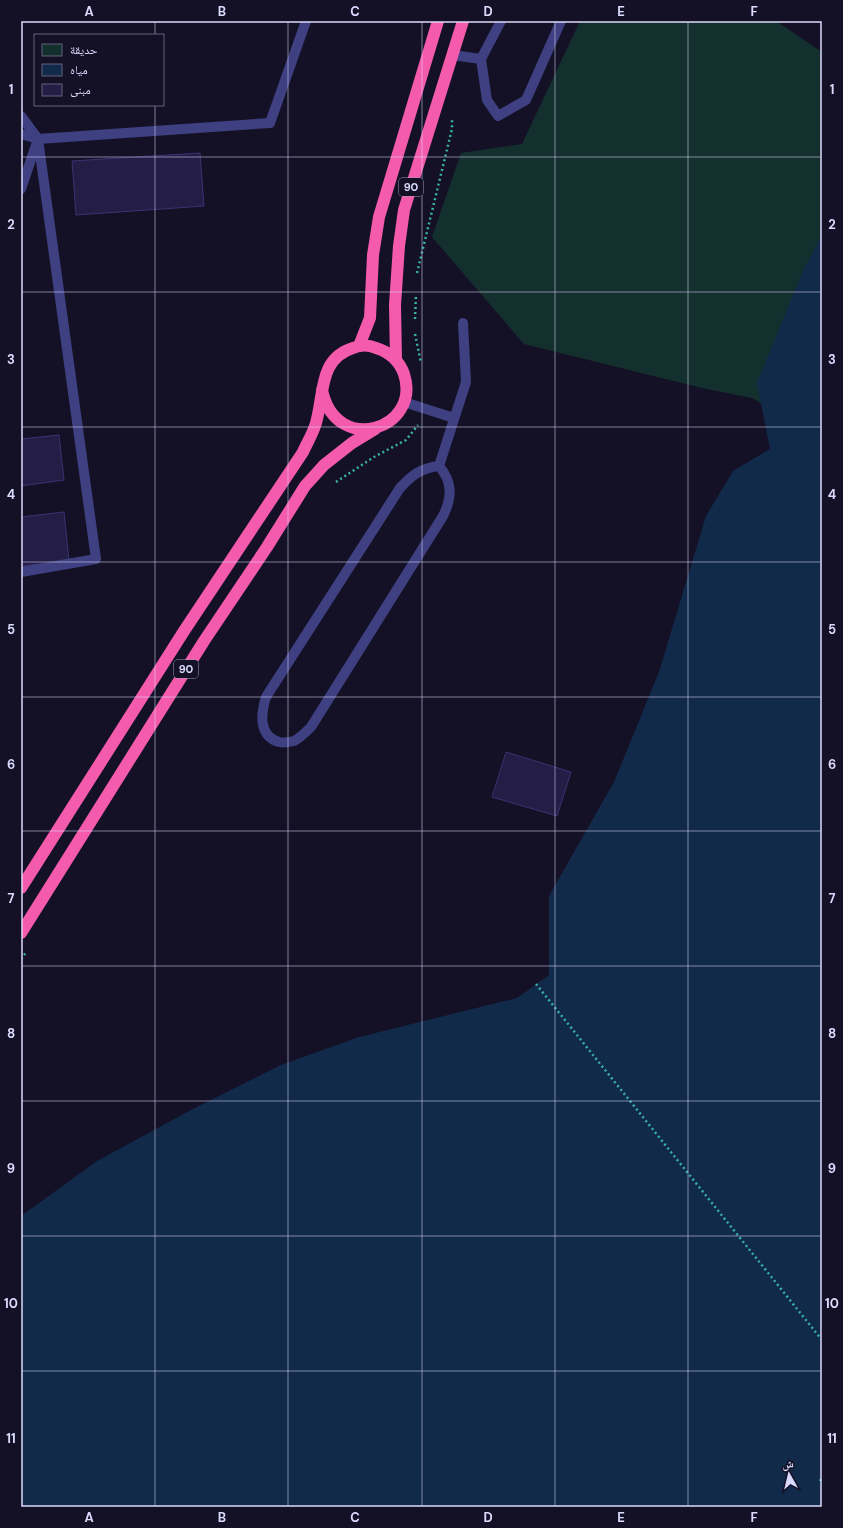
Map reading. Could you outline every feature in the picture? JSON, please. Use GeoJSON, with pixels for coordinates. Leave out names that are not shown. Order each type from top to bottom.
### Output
{"type":"FeatureCollection","features":[{"type":"Feature","properties":{"kind":"highway","name":"90"},"geometry":{"type":"LineString","coordinates":[[359,346],[370,318],[373,255],[380,217],[438,21]]}},
{"type":"Feature","properties":{"kind":"highway","name":"90"},"geometry":{"type":"LineString","coordinates":[[396,360],[395,305],[399,246],[404,210],[463,21]]}},
{"type":"Feature","properties":{"kind":"highway","name":"90"},"geometry":{"type":"LineString","coordinates":[[21,888],[184,630],[303,452],[317,420],[324,377],[328,366],[336,356],[347,349],[359,346],[373,346],[386,351],[396,360],[406,380],[404,402],[398,413],[388,422],[352,443],[324,465],[305,486],[268,547],[204,641],[21,933]]}},
{"type":"Feature","properties":{"kind":"highway"},"geometry":{"type":"LineString","coordinates":[[322,390],[325,402],[331,413],[340,422],[351,427],[364,430],[377,428]]}},
{"type":"Feature","properties":{"kind":"lane"},"geometry":{"type":"LineString","coordinates":[[21,134],[38,139],[270,123],[306,21]]}},
{"type":"Feature","properties":{"kind":"lane"},"geometry":{"type":"LineString","coordinates":[[501,21],[481,59],[487,100],[498,116],[526,100],[548,56],[561,21]]}},
{"type":"Feature","properties":{"kind":"lane"},"geometry":{"type":"LineString","coordinates":[[452,55],[481,59]]}},
{"type":"Feature","properties":{"kind":"lane"},"geometry":{"type":"LineString","coordinates":[[21,116],[38,139],[96,559],[21,572]]}},
{"type":"Feature","properties":{"kind":"lane"},"geometry":{"type":"LineString","coordinates":[[21,190],[38,139]]}},
{"type":"Feature","properties":{"kind":"lane"},"geometry":{"type":"LineString","coordinates":[[439,466],[466,382],[463,323]]}},
{"type":"Feature","properties":{"kind":"lane"},"geometry":{"type":"LineString","coordinates":[[404,402],[454,418]]}},
{"type":"Feature","properties":{"kind":"lane"},"geometry":{"type":"LineString","coordinates":[[439,466],[446,473],[450,495],[443,516],[311,727],[293,741],[282,742],[274,740],[267,735],[263,725],[262,712],[266,697],[400,488],[412,474],[427,467],[439,466]]}},
{"type":"Feature","properties":{"kind":"path"},"geometry":{"type":"LineString","coordinates":[[416,276],[452,129],[452,114]]}},
{"type":"Feature","properties":{"kind":"path"},"geometry":{"type":"LineString","coordinates":[[415,325],[416,290]]}},
{"type":"Feature","properties":{"kind":"path"},"geometry":{"type":"LineString","coordinates":[[415,332],[422,369]]}},
{"type":"Feature","properties":{"kind":"path"},"geometry":{"type":"LineString","coordinates":[[348,474],[406,440],[420,423],[426,409]]}},
{"type":"Feature","properties":{"kind":"path"},"geometry":{"type":"LineString","coordinates":[[536,984],[822,1340]]}},
{"type":"Feature","properties":{"kind":"path"},"geometry":{"type":"LineString","coordinates":[[820,1481],[822,1477]]}},
{"type":"Feature","properties":{"kind":"green space"},"geometry":{"type":"Polygon","coordinates":[[[580,21],[776,21],[822,52],[822,491],[787,419],[752,398],[702,388],[524,344],[432,237],[461,153],[522,144],[580,21]]]}},
{"type":"Feature","properties":{"kind":"water"},"geometry":{"type":"Polygon","coordinates":[[[822,235],[822,1507],[21,1507],[21,1216],[97,1161],[189,1111],[281,1065],[359,1037],[517,998],[549,975],[549,896],[614,782],[659,672],[706,516],[733,471],[770,449],[757,383],[803,271],[822,235]]]}},
{"type":"Feature","properties":{"kind":"building"},"geometry":{"type":"Polygon","coordinates":[[[200,153],[204,206],[76,215],[72,161],[200,153]]]}},
{"type":"Feature","properties":{"kind":"building"},"geometry":{"type":"Polygon","coordinates":[[[59,435],[64,480],[21,486],[21,439],[59,435]]]}},
{"type":"Feature","properties":{"kind":"building"},"geometry":{"type":"Polygon","coordinates":[[[64,512],[69,561],[21,566],[21,517],[64,512]]]}},
{"type":"Feature","properties":{"kind":"building"},"geometry":{"type":"Polygon","coordinates":[[[506,752],[571,772],[557,816],[492,797],[506,752]]]}}]}
